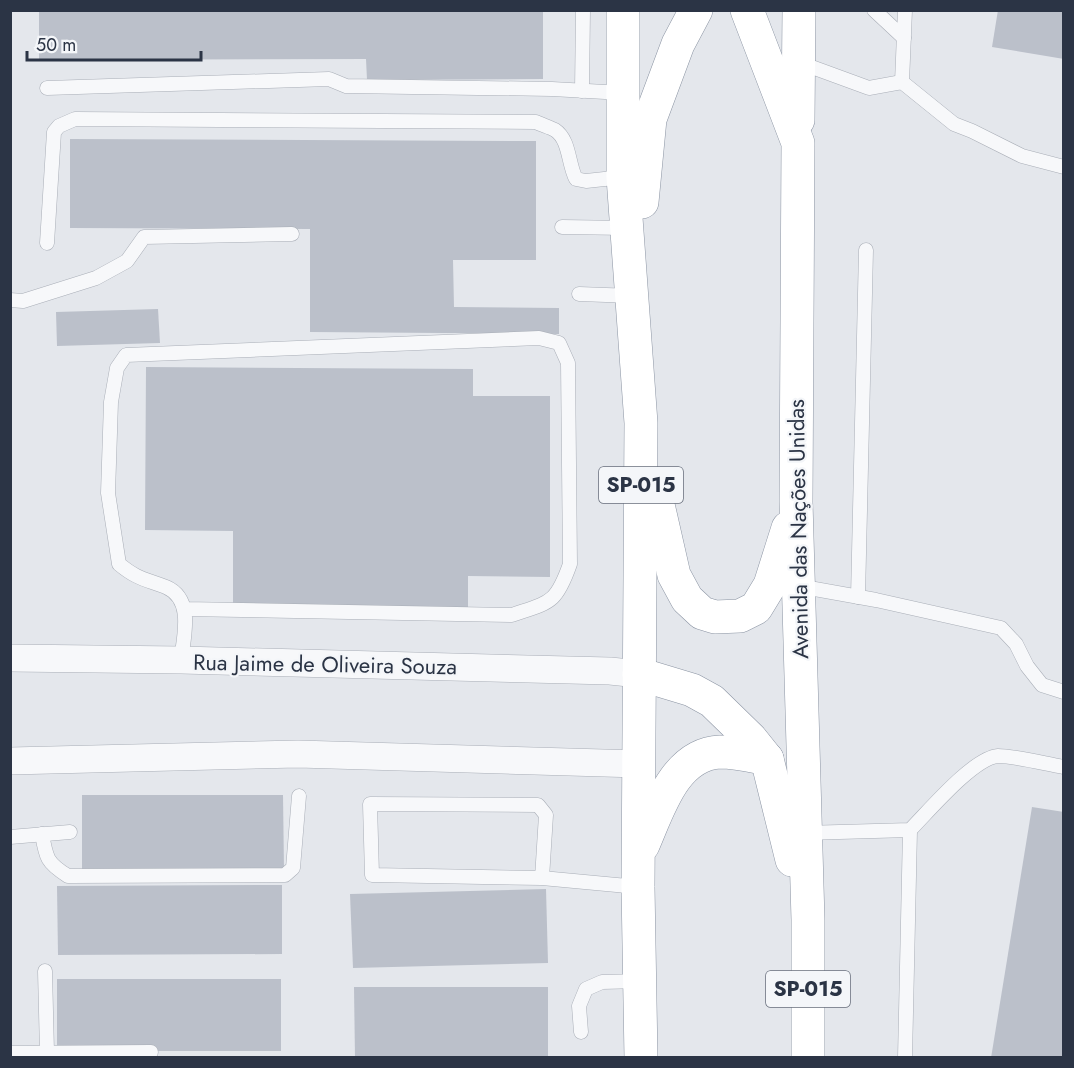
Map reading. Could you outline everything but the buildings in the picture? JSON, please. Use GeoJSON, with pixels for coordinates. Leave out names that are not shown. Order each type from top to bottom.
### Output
{"type":"FeatureCollection","features":[{"type":"Feature","properties":{"kind":"highway","name":"SP-015"},"geometry":{"type":"LineString","coordinates":[[623,10],[623,177],[641,423],[638,872],[641,1058]]}},
{"type":"Feature","properties":{"kind":"highway"},"geometry":{"type":"LineString","coordinates":[[633,296],[650,119],[678,44],[696,10]]}},
{"type":"Feature","properties":{"kind":"highway","name":"Avenida das Nações Unidas"},"geometry":{"type":"LineString","coordinates":[[747,10],[798,143],[796,502],[808,920],[808,1058]]}},
{"type":"Feature","properties":{"kind":"highway"},"geometry":{"type":"LineString","coordinates":[[798,143],[799,10]]}},
{"type":"Feature","properties":{"kind":"highway"},"geometry":{"type":"LineString","coordinates":[[641,423],[674,575],[687,599],[702,613],[715,617],[740,616],[756,608],[770,585],[796,502]]}},
{"type":"Feature","properties":{"kind":"highway"},"geometry":{"type":"LineString","coordinates":[[639,674],[692,690],[712,701],[751,739],[767,759],[808,920]]}},
{"type":"Feature","properties":{"kind":"highway"},"geometry":{"type":"LineString","coordinates":[[638,872],[668,789],[687,766],[705,755],[720,752],[767,759]]}},
{"type":"Feature","properties":{"kind":"street","name":"Rua Jaime de Oliveira Souza"},"geometry":{"type":"LineString","coordinates":[[10,658],[182,660],[610,671],[639,674]]}},
{"type":"Feature","properties":{"kind":"street"},"geometry":{"type":"LineString","coordinates":[[10,760],[298,754],[639,764]]}},
{"type":"Feature","properties":{"kind":"lane"},"geometry":{"type":"LineString","coordinates":[[582,91],[583,10]]}},
{"type":"Feature","properties":{"kind":"lane"},"geometry":{"type":"LineString","coordinates":[[874,10],[904,38]]}},
{"type":"Feature","properties":{"kind":"lane"},"geometry":{"type":"LineString","coordinates":[[902,82],[906,10]]}},
{"type":"Feature","properties":{"kind":"lane"},"geometry":{"type":"LineString","coordinates":[[798,62],[869,88],[902,82],[954,124],[1022,156],[1064,167]]}},
{"type":"Feature","properties":{"kind":"lane"},"geometry":{"type":"LineString","coordinates":[[47,88],[329,78],[346,86],[552,89],[624,93]]}},
{"type":"Feature","properties":{"kind":"lane"},"geometry":{"type":"LineString","coordinates":[[47,243],[54,132],[59,126],[75,119],[536,123],[556,131],[566,145],[576,178],[586,181],[623,177]]}},
{"type":"Feature","properties":{"kind":"lane"},"geometry":{"type":"LineString","coordinates":[[561,227],[627,228]]}},
{"type":"Feature","properties":{"kind":"lane"},"geometry":{"type":"LineString","coordinates":[[10,300],[23,301],[96,278],[127,261],[144,237],[292,234]]}},
{"type":"Feature","properties":{"kind":"lane"},"geometry":{"type":"LineString","coordinates":[[858,597],[866,250]]}},
{"type":"Feature","properties":{"kind":"lane"},"geometry":{"type":"LineString","coordinates":[[579,294],[633,296]]}},
{"type":"Feature","properties":{"kind":"lane"},"geometry":{"type":"LineString","coordinates":[[182,660],[184,609],[180,596],[135,577],[119,564],[108,493],[111,402],[117,368],[126,355],[539,338],[559,344],[568,363],[570,564],[561,590],[546,604],[512,615],[184,609]]}},
{"type":"Feature","properties":{"kind":"lane"},"geometry":{"type":"LineString","coordinates":[[798,586],[1001,628],[1016,644],[1027,666],[1041,685],[1064,692]]}},
{"type":"Feature","properties":{"kind":"lane"},"geometry":{"type":"LineString","coordinates":[[905,1058],[909,831],[966,773],[982,762],[997,756],[1064,766]]}},
{"type":"Feature","properties":{"kind":"lane"},"geometry":{"type":"LineString","coordinates":[[42,834],[45,856],[54,867],[68,876],[285,875],[293,868],[298,796]]}},
{"type":"Feature","properties":{"kind":"lane"},"geometry":{"type":"LineString","coordinates":[[542,878],[546,815],[538,805],[370,804],[372,875],[542,878],[638,872]]}},
{"type":"Feature","properties":{"kind":"lane"},"geometry":{"type":"LineString","coordinates":[[804,833],[909,831]]}},
{"type":"Feature","properties":{"kind":"lane"},"geometry":{"type":"LineString","coordinates":[[10,837],[70,832]]}},
{"type":"Feature","properties":{"kind":"lane"},"geometry":{"type":"LineString","coordinates":[[45,971],[47,1052]]}},
{"type":"Feature","properties":{"kind":"lane"},"geometry":{"type":"LineString","coordinates":[[581,1032],[579,1006],[586,989],[602,982],[640,981]]}},
{"type":"Feature","properties":{"kind":"lane"},"geometry":{"type":"LineString","coordinates":[[10,1053],[151,1052]]}}]}
